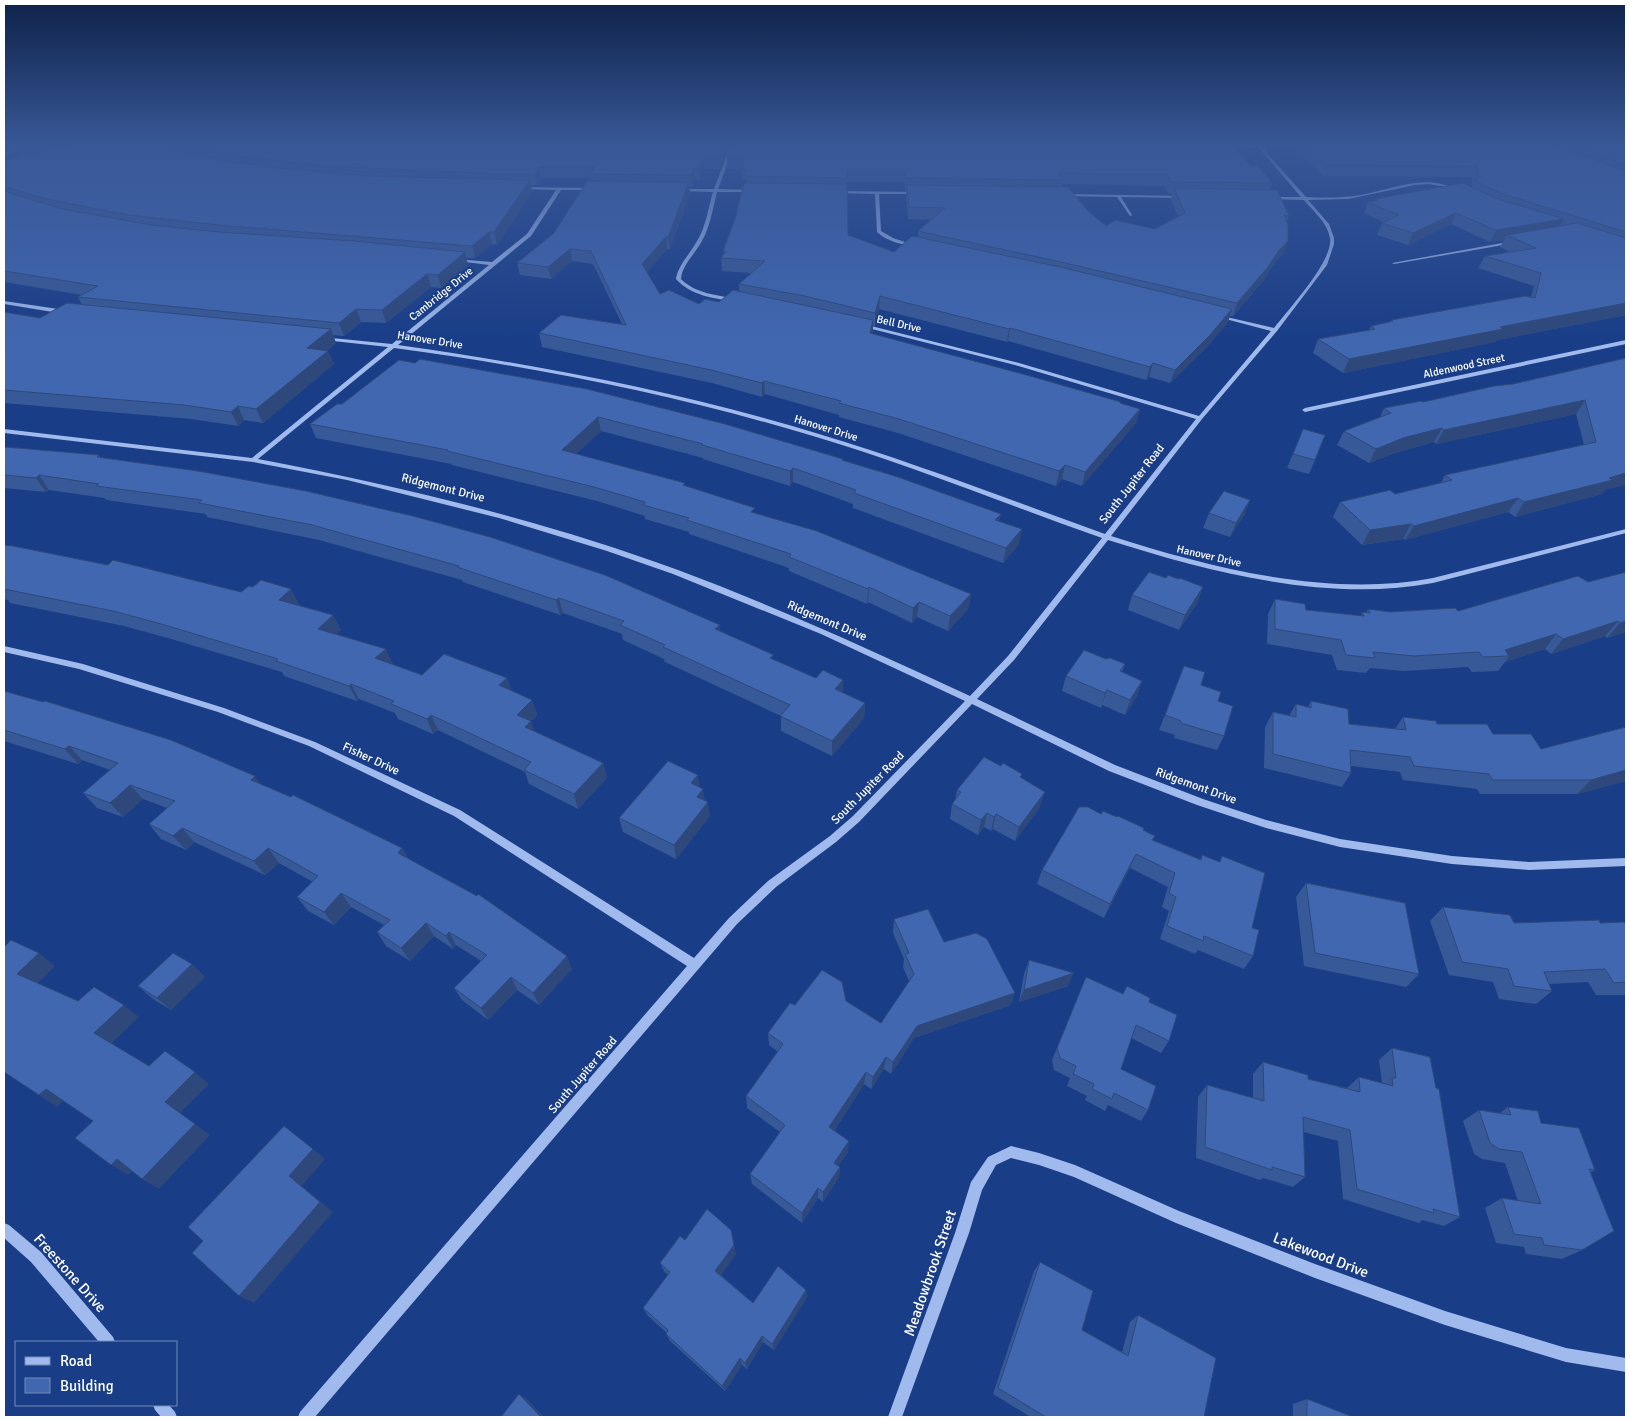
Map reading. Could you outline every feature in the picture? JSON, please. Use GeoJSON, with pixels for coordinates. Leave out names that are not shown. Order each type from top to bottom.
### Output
{"type":"FeatureCollection","features":[{"type":"Feature","properties":{"kind":"street","name":"Cambridge Drive"},"geometry":{"type":"LineString","coordinates":[[253,460],[396,345],[528,235],[545,210]]}},
{"type":"Feature","properties":{"kind":"street"},"geometry":{"type":"LineString","coordinates":[[710,210],[700,241],[679,272],[678,279],[683,285],[693,291],[743,301]]}},
{"type":"Feature","properties":{"kind":"street"},"geometry":{"type":"LineString","coordinates":[[878,210],[879,231],[882,234],[897,242],[925,248]]}},
{"type":"Feature","properties":{"kind":"street"},"geometry":{"type":"LineString","coordinates":[[1127,210],[1130,216]]}},
{"type":"Feature","properties":{"kind":"street","name":"South Jupiter Road"},"geometry":{"type":"LineString","coordinates":[[305,1417],[752,900],[833,839],[856,819],[1011,658],[1200,418],[1275,330],[1325,266],[1330,255],[1332,238],[1316,210]]}},
{"type":"Feature","properties":{"kind":"street"},"geometry":{"type":"LineString","coordinates":[[1394,263],[1521,241]]}},
{"type":"Feature","properties":{"kind":"street"},"geometry":{"type":"LineString","coordinates":[[450,259],[494,264]]}},
{"type":"Feature","properties":{"kind":"street"},"geometry":{"type":"LineString","coordinates":[[4,302],[70,313]]}},
{"type":"Feature","properties":{"kind":"street"},"geometry":{"type":"LineString","coordinates":[[1216,315],[1275,330]]}},
{"type":"Feature","properties":{"kind":"street","name":"Bell Drive"},"geometry":{"type":"LineString","coordinates":[[860,326],[1017,364],[1200,418]]}},
{"type":"Feature","properties":{"kind":"street","name":"Hanover Drive"},"geometry":{"type":"LineString","coordinates":[[320,337],[396,345],[542,369],[614,383],[782,425],[934,473],[1106,536],[1173,558],[1245,574],[1326,585],[1378,586],[1416,583],[1570,547],[1626,531]]}},
{"type":"Feature","properties":{"kind":"street","name":"Aldenwood Street"},"geometry":{"type":"LineString","coordinates":[[1305,410],[1626,342]]}},
{"type":"Feature","properties":{"kind":"street","name":"Ridgemont Drive"},"geometry":{"type":"LineString","coordinates":[[4,431],[253,460],[347,478],[434,498],[610,549],[676,572],[824,632],[1112,768],[1200,802],[1266,824],[1340,842],[1452,860],[1529,866],[1626,862]]}},
{"type":"Feature","properties":{"kind":"street","name":"Fisher Drive"},"geometry":{"type":"LineString","coordinates":[[4,649],[80,666],[221,710],[312,744],[456,813],[695,965]]}},
{"type":"Feature","properties":{"kind":"street","name":"Lakewood Drive"},"geometry":{"type":"LineString","coordinates":[[1012,1152],[1075,1171],[1176,1216],[1315,1271],[1444,1318],[1566,1355],[1626,1365]]}},
{"type":"Feature","properties":{"kind":"street","name":"Meadowbrook Street"},"geometry":{"type":"LineString","coordinates":[[896,1417],[962,1233],[976,1187],[992,1161],[1012,1152]]}},
{"type":"Feature","properties":{"kind":"street","name":"Freestone Drive"},"geometry":{"type":"LineString","coordinates":[[4,1230],[36,1257],[107,1341]]}},
{"type":"Feature","properties":{"kind":"street"},"geometry":{"type":"LineString","coordinates":[[161,1406],[170,1417]]}},
{"type":"Feature","properties":{"kind":"building"},"geometry":{"type":"Polygon","coordinates":[[[4,210],[69,210],[151,225],[465,252],[438,275],[427,274],[382,310],[356,309],[339,323],[78,297],[98,286],[4,271],[4,210]]]}},
{"type":"Feature","properties":{"kind":"building"},"geometry":{"type":"Polygon","coordinates":[[[104,210],[509,210],[494,232],[489,232],[472,246],[219,225],[128,215],[104,210]]]}},
{"type":"Feature","properties":{"kind":"building"},"geometry":{"type":"Polygon","coordinates":[[[568,210],[678,210],[668,237],[642,264],[660,294],[669,290],[699,304],[705,299],[719,302],[733,290],[873,320],[870,333],[1023,374],[1140,409],[1085,472],[1065,465],[1059,471],[899,419],[839,403],[841,401],[764,381],[762,383],[711,370],[539,333],[561,315],[626,325],[591,251],[570,249],[548,267],[517,263],[554,233],[568,210]]]}},
{"type":"Feature","properties":{"kind":"building"},"geometry":{"type":"Polygon","coordinates":[[[737,210],[848,210],[848,235],[894,252],[912,236],[1060,267],[1232,309],[1210,335],[1175,370],[1153,363],[1150,367],[1010,328],[880,296],[875,313],[805,296],[739,284],[765,261],[721,258],[726,251],[723,251],[737,210]]]}},
{"type":"Feature","properties":{"kind":"building"},"geometry":{"type":"Polygon","coordinates":[[[942,210],[1087,210],[1106,226],[1115,220],[1155,229],[1185,213],[1184,210],[1286,210],[1289,216],[1284,215],[1288,224],[1288,241],[1237,303],[918,231],[942,210]]]}},
{"type":"Feature","properties":{"kind":"building"},"geometry":{"type":"Polygon","coordinates":[[[1388,210],[1535,210],[1564,219],[1496,230],[1456,213],[1413,233],[1382,223],[1399,215],[1388,210]]]}},
{"type":"Feature","properties":{"kind":"building"},"geometry":{"type":"Polygon","coordinates":[[[1556,210],[1626,210],[1626,232],[1556,210]]]}},
{"type":"Feature","properties":{"kind":"building"},"geometry":{"type":"Polygon","coordinates":[[[1577,223],[1626,238],[1626,303],[1349,359],[1318,339],[1375,329],[1371,326],[1393,321],[1391,320],[1525,296],[1535,298],[1541,273],[1485,256],[1536,248],[1507,235],[1577,223]]]}},
{"type":"Feature","properties":{"kind":"building"},"geometry":{"type":"Polygon","coordinates":[[[67,303],[331,329],[307,348],[328,351],[256,409],[238,406],[231,412],[184,405],[4,390],[4,312],[40,318],[67,303]]]}},
{"type":"Feature","properties":{"kind":"building"},"geometry":{"type":"Polygon","coordinates":[[[1626,358],[1626,473],[1609,478],[1613,480],[1524,502],[1518,498],[1414,526],[1411,524],[1370,530],[1340,502],[1390,490],[1395,494],[1452,480],[1445,475],[1596,442],[1585,400],[1444,430],[1442,428],[1403,438],[1376,449],[1344,431],[1391,413],[1384,408],[1423,402],[1494,386],[1513,384],[1626,358]]]}},
{"type":"Feature","properties":{"kind":"building"},"geometry":{"type":"Polygon","coordinates":[[[420,359],[587,389],[725,424],[898,477],[1001,514],[995,520],[1022,529],[1006,548],[854,493],[856,490],[793,468],[790,471],[703,444],[598,417],[562,450],[685,483],[683,485],[755,508],[751,512],[817,531],[971,594],[950,616],[919,602],[913,608],[869,587],[868,589],[789,557],[791,554],[687,520],[689,518],[643,505],[645,502],[448,450],[310,424],[337,404],[342,404],[399,360],[415,363],[420,359]]]}},
{"type":"Feature","properties":{"kind":"building"},"geometry":{"type":"Polygon","coordinates":[[[1303,429],[1325,435],[1315,460],[1293,454],[1303,429]]]}},
{"type":"Feature","properties":{"kind":"building"},"geometry":{"type":"Polygon","coordinates":[[[4,448],[99,455],[97,457],[198,471],[306,491],[413,516],[490,537],[605,575],[720,625],[715,629],[774,655],[770,658],[816,678],[823,670],[843,680],[835,689],[865,703],[832,741],[780,716],[790,705],[663,647],[665,645],[620,625],[624,621],[559,598],[556,600],[457,567],[459,566],[312,525],[199,503],[202,500],[96,486],[99,484],[39,475],[36,478],[4,475],[4,448]]]}},
{"type":"Feature","properties":{"kind":"building"},"geometry":{"type":"Polygon","coordinates":[[[1224,491],[1250,500],[1236,523],[1209,513],[1224,491]]]}},
{"type":"Feature","properties":{"kind":"building"},"geometry":{"type":"Polygon","coordinates":[[[4,545],[108,565],[113,560],[241,592],[249,586],[253,587],[261,580],[291,589],[279,600],[333,615],[318,629],[386,649],[375,658],[422,675],[444,654],[507,678],[499,685],[532,700],[517,715],[531,721],[525,727],[603,763],[574,794],[524,770],[531,762],[431,715],[427,719],[391,704],[394,701],[351,684],[349,686],[276,661],[278,659],[158,623],[113,611],[4,589],[4,545]]]}},
{"type":"Feature","properties":{"kind":"building"},"geometry":{"type":"Polygon","coordinates":[[[1149,572],[1166,578],[1168,575],[1180,578],[1203,587],[1185,615],[1132,595],[1149,572]]]}},
{"type":"Feature","properties":{"kind":"building"},"geometry":{"type":"Polygon","coordinates":[[[1626,572],[1626,621],[1620,623],[1618,621],[1563,639],[1556,634],[1505,650],[1509,656],[1483,657],[1479,652],[1414,656],[1373,652],[1375,658],[1346,655],[1341,640],[1275,629],[1275,599],[1305,604],[1306,610],[1364,616],[1362,612],[1370,613],[1368,609],[1390,612],[1455,608],[1458,611],[1578,576],[1588,582],[1626,572]]]}},
{"type":"Feature","properties":{"kind":"building"},"geometry":{"type":"Polygon","coordinates":[[[1084,650],[1125,664],[1120,671],[1142,681],[1130,700],[1107,690],[1105,693],[1066,676],[1084,650]]]}},
{"type":"Feature","properties":{"kind":"building"},"geometry":{"type":"Polygon","coordinates":[[[1184,666],[1205,672],[1201,685],[1221,692],[1218,701],[1233,706],[1224,736],[1181,723],[1181,721],[1165,715],[1184,666]]]}},
{"type":"Feature","properties":{"kind":"building"},"geometry":{"type":"Polygon","coordinates":[[[4,691],[45,701],[171,740],[255,776],[251,780],[291,797],[293,795],[402,848],[398,853],[477,896],[478,894],[567,956],[533,993],[511,977],[481,1008],[454,988],[487,955],[449,932],[446,936],[426,923],[401,948],[377,932],[390,920],[341,893],[324,912],[297,897],[318,876],[268,848],[254,861],[182,828],[173,836],[149,824],[175,801],[130,785],[110,803],[83,793],[118,763],[69,746],[65,749],[4,730],[4,691]]]}},
{"type":"Feature","properties":{"kind":"building"},"geometry":{"type":"Polygon","coordinates":[[[1311,701],[1348,709],[1349,724],[1406,730],[1403,717],[1436,721],[1437,724],[1487,724],[1493,734],[1531,734],[1541,749],[1626,727],[1626,770],[1591,780],[1493,780],[1489,774],[1414,766],[1410,757],[1350,750],[1351,773],[1273,754],[1273,712],[1296,717],[1296,704],[1311,708],[1311,701]]]}},
{"type":"Feature","properties":{"kind":"building"},"geometry":{"type":"Polygon","coordinates":[[[984,757],[1001,766],[1003,763],[1022,774],[1020,777],[1045,792],[1019,827],[996,814],[994,817],[987,813],[981,820],[952,804],[961,792],[957,790],[984,757]]]}},
{"type":"Feature","properties":{"kind":"building"},"geometry":{"type":"Polygon","coordinates":[[[668,761],[698,775],[691,783],[703,789],[697,797],[708,802],[674,845],[619,818],[668,761]]]}},
{"type":"Feature","properties":{"kind":"building"},"geometry":{"type":"Polygon","coordinates":[[[1079,807],[1088,807],[1101,814],[1103,811],[1118,816],[1144,828],[1143,830],[1155,836],[1152,840],[1201,860],[1202,855],[1220,862],[1222,856],[1265,873],[1252,928],[1259,930],[1253,956],[1204,936],[1203,941],[1167,926],[1176,897],[1169,893],[1175,873],[1136,854],[1110,904],[1042,870],[1079,807]]]}},
{"type":"Feature","properties":{"kind":"building"},"geometry":{"type":"Polygon","coordinates":[[[1306,883],[1405,903],[1419,974],[1315,953],[1306,883]]]}},
{"type":"Feature","properties":{"kind":"building"},"geometry":{"type":"Polygon","coordinates":[[[1443,907],[1510,915],[1514,923],[1599,920],[1600,923],[1626,923],[1626,982],[1614,983],[1605,969],[1544,972],[1552,991],[1514,986],[1508,969],[1462,962],[1443,907]]]}},
{"type":"Feature","properties":{"kind":"building"},"geometry":{"type":"Polygon","coordinates":[[[928,909],[944,942],[976,933],[987,939],[1015,993],[917,1026],[893,1062],[886,1057],[873,1077],[866,1072],[829,1127],[849,1141],[834,1163],[840,1167],[823,1192],[818,1188],[802,1213],[750,1174],[785,1125],[746,1096],[783,1044],[768,1033],[790,1003],[795,1005],[822,970],[842,982],[846,1001],[881,1023],[914,974],[905,954],[909,953],[894,919],[928,909]]]}},
{"type":"Feature","properties":{"kind":"building"},"geometry":{"type":"Polygon","coordinates":[[[11,940],[39,953],[17,974],[78,1001],[94,987],[124,1005],[94,1033],[149,1066],[165,1051],[195,1072],[165,1102],[195,1124],[142,1179],[117,1159],[111,1165],[75,1138],[93,1121],[46,1089],[39,1095],[4,1072],[4,947],[11,940]]]}},
{"type":"Feature","properties":{"kind":"building"},"geometry":{"type":"Polygon","coordinates":[[[173,953],[192,964],[157,998],[138,986],[173,953]]]}},
{"type":"Feature","properties":{"kind":"building"},"geometry":{"type":"Polygon","coordinates":[[[1029,960],[1074,973],[1024,990],[1029,960]]]}},
{"type":"Feature","properties":{"kind":"building"},"geometry":{"type":"Polygon","coordinates":[[[1086,977],[1123,994],[1127,986],[1150,998],[1149,1002],[1177,1015],[1169,1041],[1136,1025],[1121,1069],[1156,1086],[1148,1110],[1114,1093],[1112,1099],[1092,1089],[1094,1084],[1073,1074],[1076,1066],[1060,1058],[1057,1048],[1086,977]]]}},
{"type":"Feature","properties":{"kind":"building"},"geometry":{"type":"Polygon","coordinates":[[[1392,1048],[1430,1057],[1436,1088],[1439,1089],[1460,1217],[1433,1209],[1434,1213],[1357,1189],[1350,1130],[1303,1117],[1305,1177],[1272,1167],[1272,1170],[1205,1147],[1207,1085],[1264,1101],[1263,1062],[1308,1075],[1308,1079],[1360,1092],[1359,1077],[1393,1086],[1392,1078],[1396,1078],[1392,1048]]]}},
{"type":"Feature","properties":{"kind":"building"},"geometry":{"type":"Polygon","coordinates":[[[1508,1107],[1538,1111],[1541,1123],[1579,1128],[1595,1170],[1589,1169],[1614,1231],[1582,1250],[1544,1245],[1542,1238],[1514,1234],[1502,1198],[1541,1204],[1522,1152],[1499,1149],[1490,1143],[1479,1110],[1511,1115],[1508,1107]]]}},
{"type":"Feature","properties":{"kind":"building"},"geometry":{"type":"Polygon","coordinates":[[[284,1126],[313,1149],[289,1176],[320,1202],[239,1296],[192,1253],[203,1241],[188,1227],[284,1126]]]}},
{"type":"Feature","properties":{"kind":"building"},"geometry":{"type":"Polygon","coordinates":[[[707,1209],[731,1230],[734,1245],[715,1271],[753,1303],[778,1266],[806,1290],[772,1344],[762,1336],[745,1363],[740,1358],[722,1386],[666,1334],[668,1330],[643,1308],[670,1272],[660,1263],[680,1236],[685,1240],[707,1209]]]}},
{"type":"Feature","properties":{"kind":"building"},"geometry":{"type":"Polygon","coordinates":[[[1040,1262],[1093,1291],[1082,1330],[1128,1356],[1138,1315],[1216,1358],[1204,1417],[1046,1417],[998,1388],[1040,1262]]]}},
{"type":"Feature","properties":{"kind":"building"},"geometry":{"type":"Polygon","coordinates":[[[519,1394],[541,1417],[501,1417],[519,1394]]]}},
{"type":"Feature","properties":{"kind":"building"},"geometry":{"type":"Polygon","coordinates":[[[1307,1399],[1353,1417],[1307,1417],[1307,1399]]]}}]}
